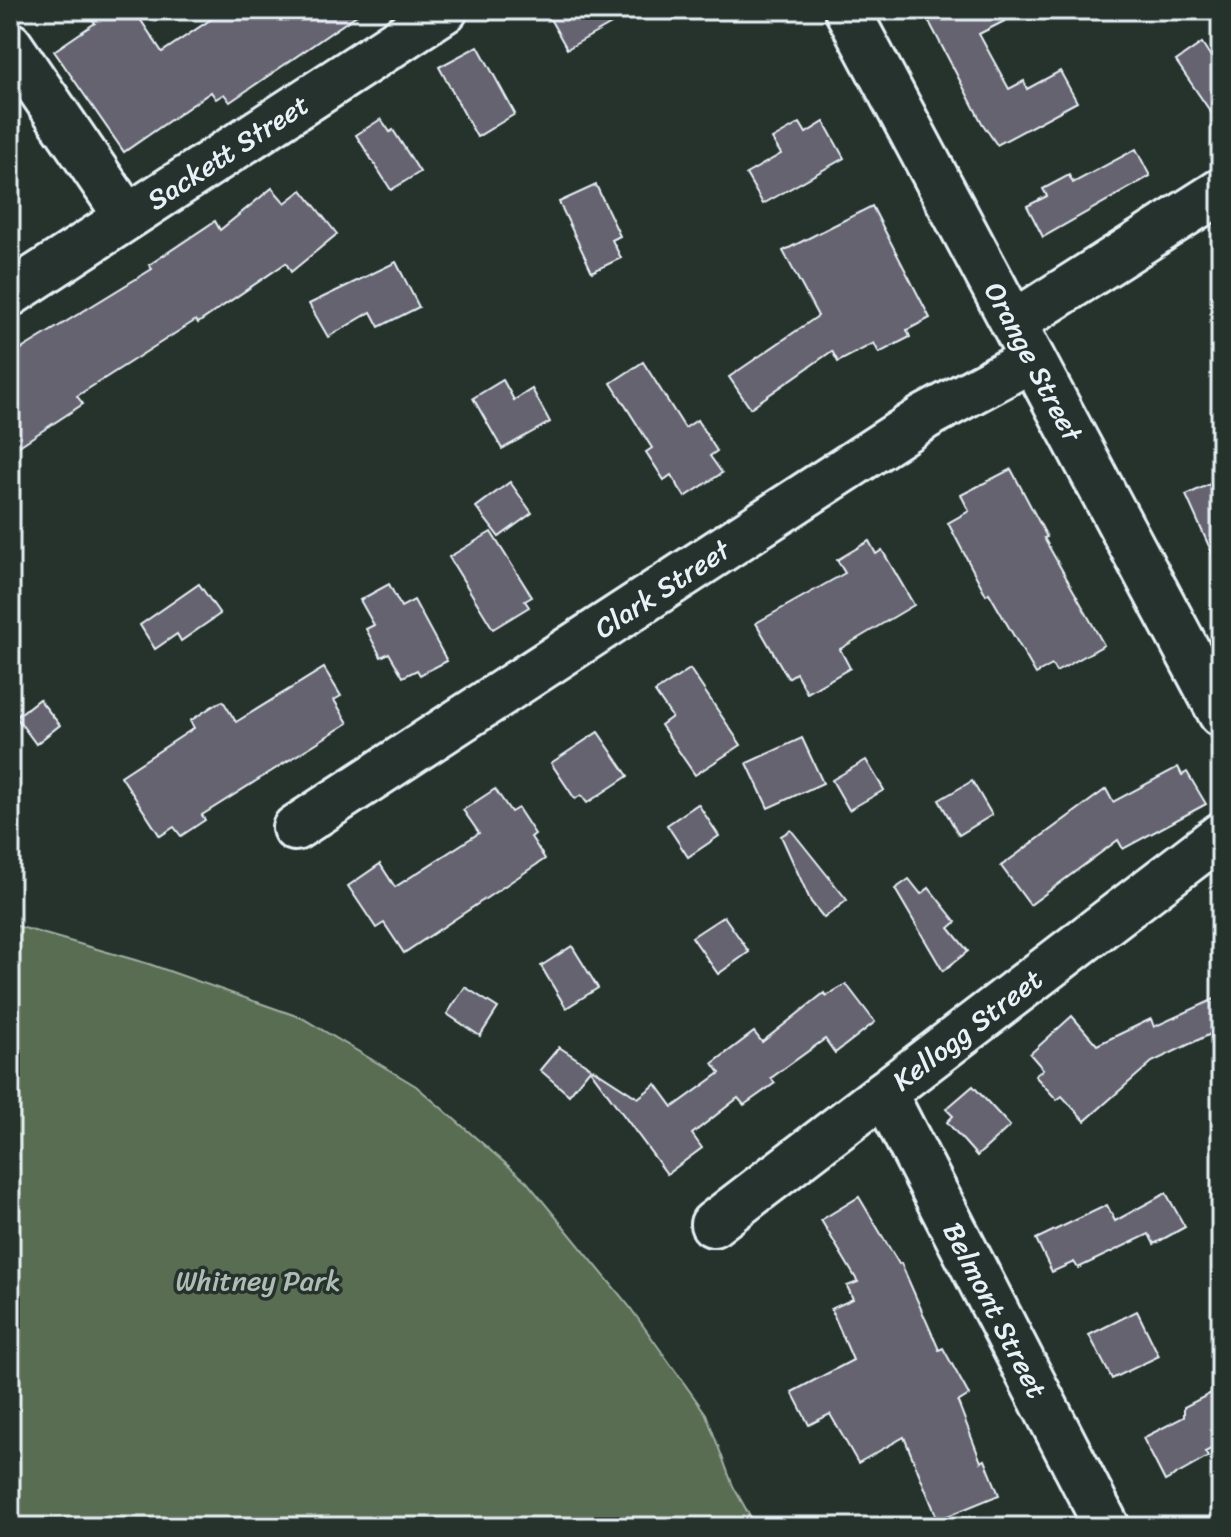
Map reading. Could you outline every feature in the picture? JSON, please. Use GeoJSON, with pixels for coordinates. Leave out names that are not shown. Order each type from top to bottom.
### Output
{"type":"FeatureCollection","features":[{"type":"Feature","properties":{"kind":"street","name":"Sackett Street"},"geometry":{"type":"LineString","coordinates":[[10,294],[445,10]]}},
{"type":"Feature","properties":{"kind":"street","name":"Orange Street"},"geometry":{"type":"LineString","coordinates":[[847,10],[1221,714]]}},
{"type":"Feature","properties":{"kind":"street"},"geometry":{"type":"LineString","coordinates":[[10,45],[127,217]]}},
{"type":"Feature","properties":{"kind":"street","name":"Clark Street"},"geometry":{"type":"LineString","coordinates":[[295,828],[925,417],[1221,191]]}},
{"type":"Feature","properties":{"kind":"street","name":"Kellogg Street"},"geometry":{"type":"LineString","coordinates":[[713,1224],[1221,835]]}},
{"type":"Feature","properties":{"kind":"street","name":"Belmont Street"},"geometry":{"type":"LineString","coordinates":[[884,1093],[1107,1527]]}},
{"type":"Feature","properties":{"kind":"green space","name":"Whitney Park"},"geometry":{"type":"Polygon","coordinates":[[[10,924],[149,964],[302,1018],[416,1086],[527,1182],[629,1306],[706,1414],[733,1486],[756,1527],[10,1527],[10,924]]]}},
{"type":"Feature","properties":{"kind":"building"},"geometry":{"type":"Polygon","coordinates":[[[86,10],[134,10],[162,52],[225,10],[364,10],[230,102],[224,94],[216,99],[211,92],[124,152],[54,51],[95,23],[86,10]]]}},
{"type":"Feature","properties":{"kind":"building"},"geometry":{"type":"Polygon","coordinates":[[[545,10],[636,10],[567,49],[545,10]]]}},
{"type":"Feature","properties":{"kind":"building"},"geometry":{"type":"Polygon","coordinates":[[[923,10],[1026,10],[979,34],[1009,89],[1024,81],[1027,89],[1060,71],[1077,102],[997,145],[982,123],[923,10]]]}},
{"type":"Feature","properties":{"kind":"building"},"geometry":{"type":"Polygon","coordinates":[[[1202,43],[1221,72],[1221,127],[1176,61],[1202,43]]]}},
{"type":"Feature","properties":{"kind":"building"},"geometry":{"type":"Polygon","coordinates":[[[478,46],[515,114],[477,137],[439,67],[478,46]]]}},
{"type":"Feature","properties":{"kind":"building"},"geometry":{"type":"Polygon","coordinates":[[[381,119],[390,132],[393,130],[420,172],[391,190],[356,135],[381,119]]]}},
{"type":"Feature","properties":{"kind":"building"},"geometry":{"type":"Polygon","coordinates":[[[824,122],[844,158],[763,204],[746,174],[781,154],[772,139],[800,123],[806,133],[824,122]]]}},
{"type":"Feature","properties":{"kind":"building"},"geometry":{"type":"Polygon","coordinates":[[[1136,149],[1150,176],[1043,237],[1027,206],[1047,196],[1043,189],[1069,175],[1073,183],[1136,149]]]}},
{"type":"Feature","properties":{"kind":"building"},"geometry":{"type":"Polygon","coordinates":[[[596,185],[620,236],[612,240],[621,258],[592,272],[559,202],[596,185]]]}},
{"type":"Feature","properties":{"kind":"building"},"geometry":{"type":"Polygon","coordinates":[[[272,188],[285,203],[302,190],[337,234],[291,272],[286,263],[198,323],[196,320],[77,396],[83,404],[10,452],[10,356],[152,269],[149,265],[215,221],[220,230],[272,188]]]}},
{"type":"Feature","properties":{"kind":"building"},"geometry":{"type":"Polygon","coordinates":[[[872,206],[930,318],[907,330],[910,337],[879,353],[874,343],[838,362],[832,351],[750,408],[729,377],[818,316],[783,251],[872,206]]]}},
{"type":"Feature","properties":{"kind":"building"},"geometry":{"type":"Polygon","coordinates":[[[396,262],[419,307],[379,327],[371,312],[328,337],[309,304],[396,262]]]}},
{"type":"Feature","properties":{"kind":"building"},"geometry":{"type":"Polygon","coordinates":[[[643,362],[685,428],[697,420],[717,451],[710,456],[722,473],[685,497],[671,475],[664,480],[646,452],[652,448],[611,383],[643,362]]]}},
{"type":"Feature","properties":{"kind":"building"},"geometry":{"type":"Polygon","coordinates":[[[503,380],[514,400],[532,389],[550,422],[502,449],[473,398],[503,380]]]}},
{"type":"Feature","properties":{"kind":"building"},"geometry":{"type":"Polygon","coordinates":[[[1011,469],[1047,537],[1044,538],[1104,645],[1056,672],[1052,665],[1036,674],[989,593],[986,595],[948,523],[969,511],[961,495],[1011,469]]]}},
{"type":"Feature","properties":{"kind":"building"},"geometry":{"type":"Polygon","coordinates":[[[1221,479],[1221,573],[1186,495],[1221,479]]]}},
{"type":"Feature","properties":{"kind":"building"},"geometry":{"type":"Polygon","coordinates":[[[510,482],[532,513],[499,537],[476,507],[510,482]]]}},
{"type":"Feature","properties":{"kind":"building"},"geometry":{"type":"Polygon","coordinates":[[[491,532],[532,597],[525,601],[529,607],[493,629],[449,557],[491,532]]]}},
{"type":"Feature","properties":{"kind":"building"},"geometry":{"type":"Polygon","coordinates":[[[869,541],[876,554],[882,550],[914,605],[840,649],[850,668],[807,693],[796,673],[788,678],[756,623],[845,573],[837,560],[869,541]]]}},
{"type":"Feature","properties":{"kind":"building"},"geometry":{"type":"Polygon","coordinates":[[[199,584],[220,614],[181,641],[177,634],[155,649],[140,625],[199,584]]]}},
{"type":"Feature","properties":{"kind":"building"},"geometry":{"type":"Polygon","coordinates":[[[389,584],[401,607],[414,600],[447,661],[420,675],[417,670],[403,677],[389,653],[381,657],[366,629],[374,625],[360,600],[389,584]]]}},
{"type":"Feature","properties":{"kind":"building"},"geometry":{"type":"Polygon","coordinates":[[[324,668],[341,696],[334,700],[348,723],[202,815],[205,820],[181,836],[174,827],[160,836],[121,776],[194,728],[190,721],[216,704],[223,701],[236,722],[324,668]]]}},
{"type":"Feature","properties":{"kind":"building"},"geometry":{"type":"Polygon","coordinates":[[[690,669],[741,745],[695,775],[661,725],[672,717],[655,692],[690,669]]]}},
{"type":"Feature","properties":{"kind":"building"},"geometry":{"type":"Polygon","coordinates":[[[39,699],[60,725],[36,744],[16,717],[39,699]]]}},
{"type":"Feature","properties":{"kind":"building"},"geometry":{"type":"Polygon","coordinates":[[[598,732],[628,776],[587,803],[581,795],[575,799],[551,763],[598,732]]]}},
{"type":"Feature","properties":{"kind":"building"},"geometry":{"type":"Polygon","coordinates":[[[802,738],[823,783],[768,808],[747,763],[802,738]]]}},
{"type":"Feature","properties":{"kind":"building"},"geometry":{"type":"Polygon","coordinates":[[[866,760],[884,790],[849,810],[832,780],[866,760]]]}},
{"type":"Feature","properties":{"kind":"building"},"geometry":{"type":"Polygon","coordinates":[[[1178,767],[1182,775],[1187,772],[1206,804],[1123,849],[1118,840],[1030,905],[1001,866],[1106,789],[1113,802],[1178,767]]]}},
{"type":"Feature","properties":{"kind":"building"},"geometry":{"type":"Polygon","coordinates":[[[972,781],[992,815],[959,835],[939,800],[972,781]]]}},
{"type":"Feature","properties":{"kind":"building"},"geometry":{"type":"Polygon","coordinates":[[[495,789],[511,812],[518,808],[535,834],[531,837],[545,859],[404,953],[384,923],[376,928],[348,886],[380,864],[395,887],[479,833],[463,810],[495,789]]]}},
{"type":"Feature","properties":{"kind":"building"},"geometry":{"type":"Polygon","coordinates":[[[698,804],[719,836],[688,857],[667,825],[698,804]]]}},
{"type":"Feature","properties":{"kind":"building"},"geometry":{"type":"Polygon","coordinates":[[[791,830],[847,900],[824,918],[811,902],[781,836],[791,830]]]}},
{"type":"Feature","properties":{"kind":"building"},"geometry":{"type":"Polygon","coordinates":[[[909,879],[921,894],[929,888],[956,922],[949,928],[968,951],[943,971],[895,889],[909,879]]]}},
{"type":"Feature","properties":{"kind":"building"},"geometry":{"type":"Polygon","coordinates":[[[724,916],[749,952],[718,974],[692,937],[724,916]]]}},
{"type":"Feature","properties":{"kind":"building"},"geometry":{"type":"Polygon","coordinates":[[[572,946],[598,988],[566,1008],[541,966],[572,946]]]}},
{"type":"Feature","properties":{"kind":"building"},"geometry":{"type":"Polygon","coordinates":[[[846,984],[875,1022],[835,1053],[825,1039],[771,1078],[775,1083],[744,1105],[738,1098],[692,1134],[702,1148],[667,1174],[591,1071],[593,1069],[638,1098],[656,1084],[673,1107],[720,1073],[713,1063],[754,1032],[762,1042],[824,993],[826,996],[846,984]]]}},
{"type":"Feature","properties":{"kind":"building"},"geometry":{"type":"Polygon","coordinates":[[[465,987],[498,1008],[480,1036],[447,1014],[465,987]]]}},
{"type":"Feature","properties":{"kind":"building"},"geometry":{"type":"Polygon","coordinates":[[[1221,996],[1221,1029],[1152,1062],[1085,1121],[1062,1096],[1057,1100],[1035,1076],[1043,1069],[1030,1054],[1072,1016],[1097,1045],[1151,1019],[1154,1027],[1221,996]]]}},
{"type":"Feature","properties":{"kind":"building"},"geometry":{"type":"Polygon","coordinates":[[[559,1047],[591,1068],[569,1095],[540,1070],[559,1047]]]}},
{"type":"Feature","properties":{"kind":"building"},"geometry":{"type":"Polygon","coordinates":[[[973,1086],[1010,1126],[977,1156],[947,1122],[953,1116],[946,1109],[973,1086]]]}},
{"type":"Feature","properties":{"kind":"building"},"geometry":{"type":"Polygon","coordinates":[[[1166,1193],[1185,1227],[1154,1244],[1149,1234],[1078,1268],[1074,1262],[1052,1272],[1036,1239],[1107,1205],[1115,1221],[1166,1193]]]}},
{"type":"Feature","properties":{"kind":"building"},"geometry":{"type":"Polygon","coordinates":[[[859,1197],[901,1263],[939,1350],[943,1348],[969,1395],[958,1402],[981,1462],[985,1460],[999,1495],[938,1520],[904,1437],[858,1463],[830,1414],[809,1425],[792,1392],[853,1360],[831,1309],[853,1299],[847,1286],[858,1282],[821,1220],[859,1197]]]}},
{"type":"Feature","properties":{"kind":"building"},"geometry":{"type":"Polygon","coordinates":[[[1137,1311],[1159,1356],[1112,1379],[1089,1335],[1137,1311]]]}},
{"type":"Feature","properties":{"kind":"building"},"geometry":{"type":"Polygon","coordinates":[[[1221,1388],[1221,1444],[1205,1452],[1208,1457],[1165,1481],[1143,1438],[1184,1417],[1184,1407],[1221,1388]]]}}]}
